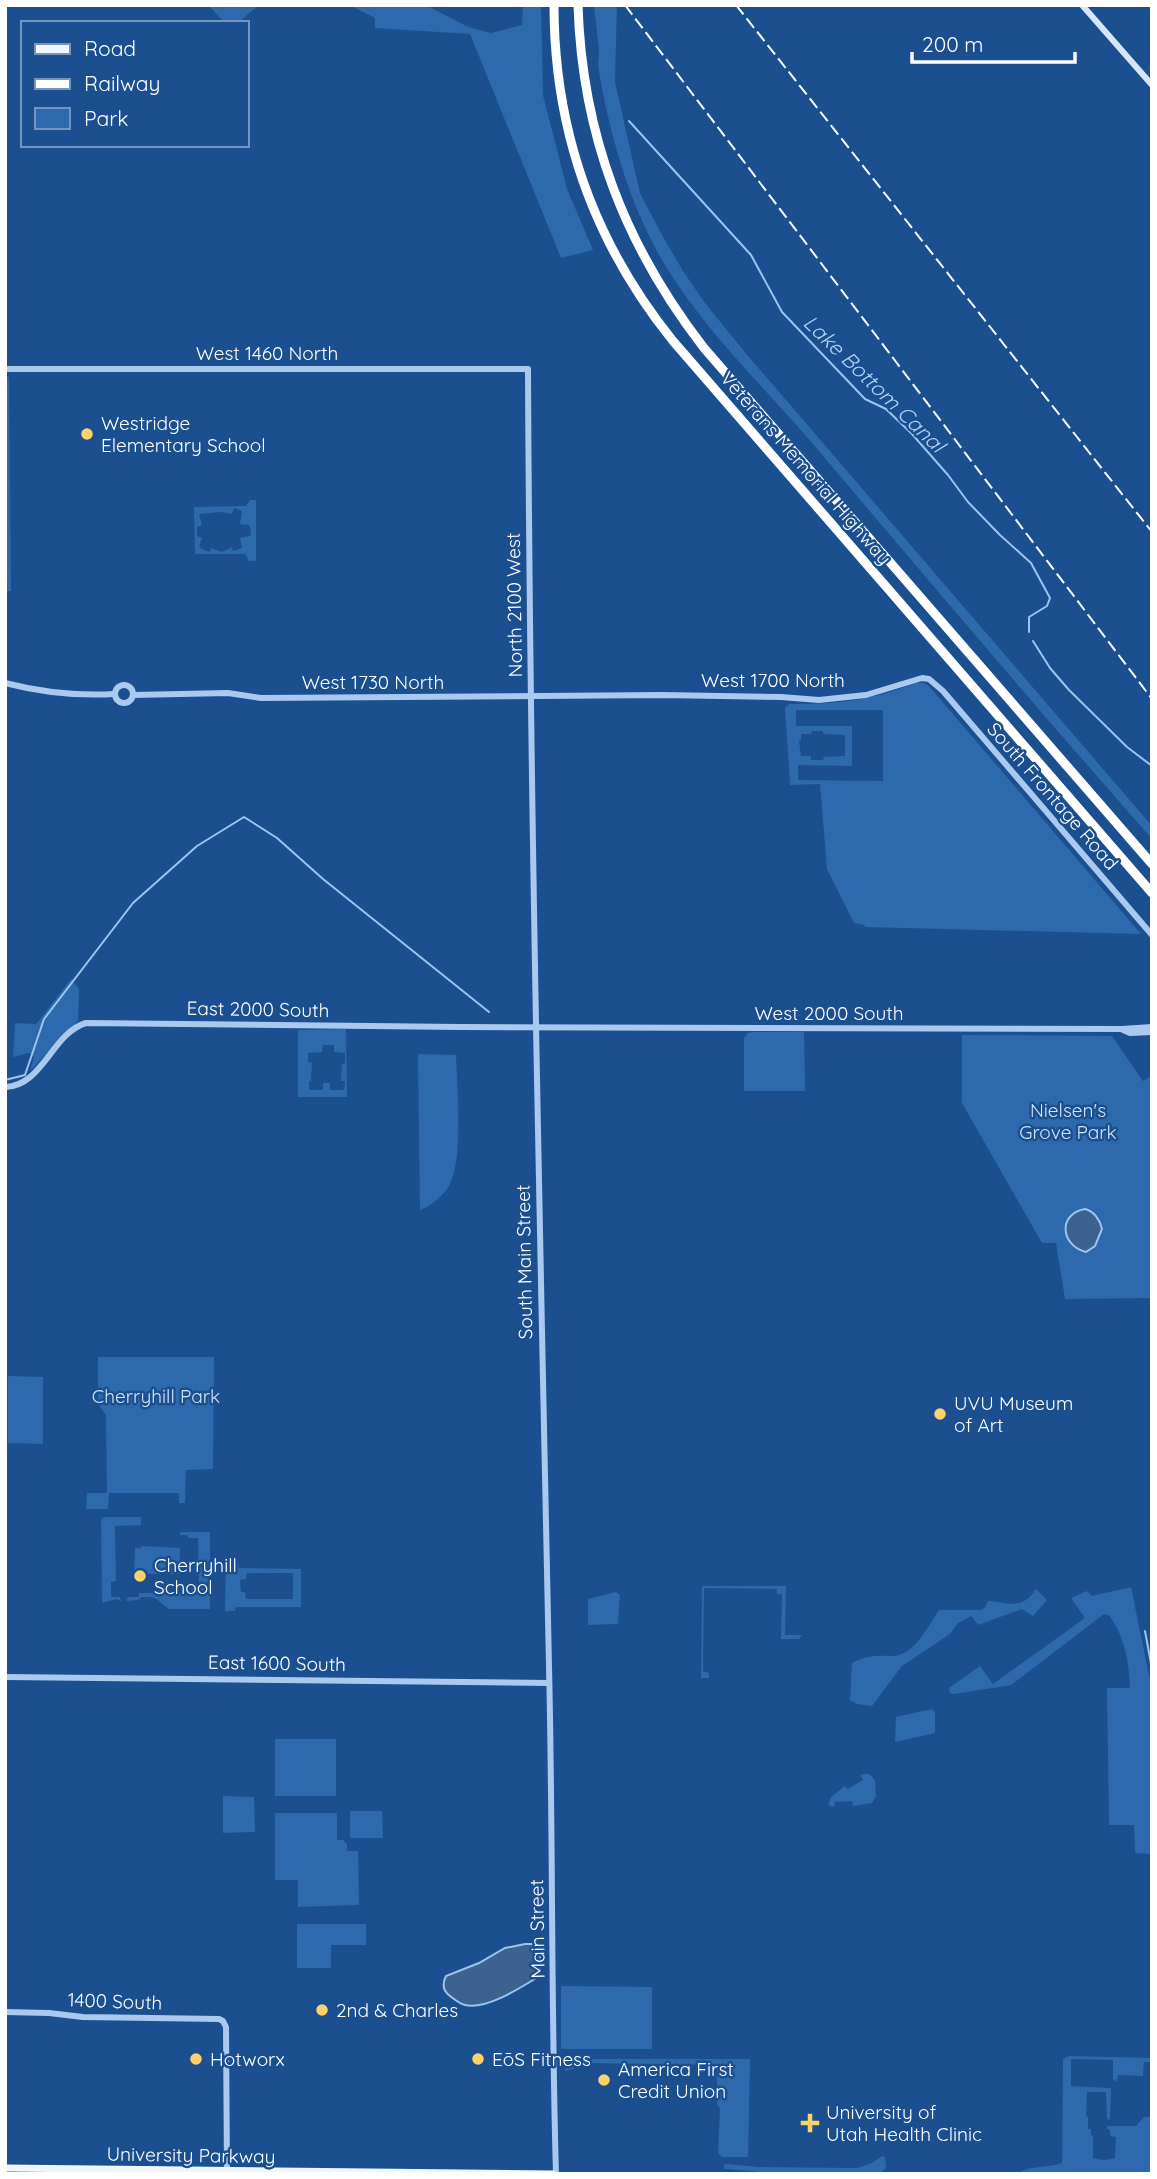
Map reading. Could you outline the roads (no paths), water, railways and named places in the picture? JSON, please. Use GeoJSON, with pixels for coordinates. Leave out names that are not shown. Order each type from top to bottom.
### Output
{"type":"FeatureCollection","features":[{"type":"Feature","properties":{"kind":"highway","name":"Veterans Memorial Highway"},"geometry":{"type":"LineString","coordinates":[[554,5],[557,77],[573,152],[599,224],[636,292],[673,341],[1152,893]]}},
{"type":"Feature","properties":{"kind":"highway","name":"Veterans Memorial Highway"},"geometry":{"type":"LineString","coordinates":[[578,5],[585,85],[601,154],[635,241],[673,306],[705,348],[1152,864]]}},
{"type":"Feature","properties":{"kind":"main road"},"geometry":{"type":"LineString","coordinates":[[1082,5],[1152,85]]}},
{"type":"Feature","properties":{"kind":"main road","name":"University Parkway"},"geometry":{"type":"LineString","coordinates":[[5,2168],[393,2172]]}},
{"type":"Feature","properties":{"kind":"main road"},"geometry":{"type":"LineString","coordinates":[[393,2172],[555,2174]]}},
{"type":"Feature","properties":{"kind":"street","name":"West 1460 North"},"geometry":{"type":"LineString","coordinates":[[5,369],[528,369]]}},
{"type":"Feature","properties":{"kind":"street","name":"North 2100 West"},"geometry":{"type":"LineString","coordinates":[[528,369],[531,841]]}},
{"type":"Feature","properties":{"kind":"street","name":"West 1700 North"},"geometry":{"type":"LineString","coordinates":[[614,695],[831,699],[866,695],[902,682],[929,679]]}},
{"type":"Feature","properties":{"kind":"street","name":"South Frontage Road"},"geometry":{"type":"LineString","coordinates":[[929,679],[943,691],[1152,936]]}},
{"type":"Feature","properties":{"kind":"street"},"geometry":{"type":"LineString","coordinates":[[5,683],[59,691],[114,694]]}},
{"type":"Feature","properties":{"kind":"street"},"geometry":{"type":"LineString","coordinates":[[124,685],[130,688],[133,695],[130,701],[124,704],[117,701],[114,694],[117,688],[124,685]]}},
{"type":"Feature","properties":{"kind":"street","name":"West 1730 North"},"geometry":{"type":"LineString","coordinates":[[133,695],[228,693],[261,698],[614,695]]}},
{"type":"Feature","properties":{"kind":"street","name":"South Main Street"},"geometry":{"type":"LineString","coordinates":[[531,841],[549,1683]]}},
{"type":"Feature","properties":{"kind":"street","name":"East 2000 South"},"geometry":{"type":"LineString","coordinates":[[5,1087],[14,1087],[31,1076],[72,1029],[86,1023],[536,1026]]}},
{"type":"Feature","properties":{"kind":"street","name":"West 2000 South"},"geometry":{"type":"LineString","coordinates":[[536,1026],[1122,1030],[1130,1033],[1152,1029]]}},
{"type":"Feature","properties":{"kind":"street","name":"East 1600 South"},"geometry":{"type":"LineString","coordinates":[[5,1677],[549,1683]]}},
{"type":"Feature","properties":{"kind":"street","name":"Main Street"},"geometry":{"type":"LineString","coordinates":[[549,1683],[555,2174]]}},
{"type":"Feature","properties":{"kind":"street","name":"1400 South"},"geometry":{"type":"LineString","coordinates":[[5,2012],[223,2021],[226,2027],[227,2172]]}},
{"type":"Feature","properties":{"kind":"waterway","name":"Lake Bottom Canal"},"geometry":{"type":"LineString","coordinates":[[629,121],[751,255],[782,312],[865,399],[886,409],[912,434],[968,502],[1031,563],[1050,598],[1047,606],[1029,617],[1029,632]]}},
{"type":"Feature","properties":{"kind":"waterway","name":"Lake Bottom Canal"},"geometry":{"type":"LineString","coordinates":[[1033,641],[1050,668],[1069,690],[1127,747],[1152,766]]}},
{"type":"Feature","properties":{"kind":"waterway"},"geometry":{"type":"LineString","coordinates":[[5,1080],[25,1075],[44,1019],[133,903],[197,846],[244,817],[277,838],[323,879],[489,1012]]}},
{"type":"Feature","properties":{"kind":"waterway"},"geometry":{"type":"LineString","coordinates":[[1145,1631],[1152,1669]]}},
{"type":"Feature","properties":{"kind":"railway"},"geometry":{"type":"LineString","coordinates":[[625,5],[1152,699]]}},
{"type":"Feature","properties":{"kind":"railway"},"geometry":{"type":"LineString","coordinates":[[736,5],[1152,532]]}},
{"type":"Feature","properties":{"kind":"place","name":"Westridge Elementary School"},"geometry":{"type":"Point","coordinates":[87,434]}},
{"type":"Feature","properties":{"kind":"place","name":"UVU Museum of Art"},"geometry":{"type":"Point","coordinates":[940,1414]}},
{"type":"Feature","properties":{"kind":"place","name":"Cherryhill School"},"geometry":{"type":"Point","coordinates":[140,1576]}},
{"type":"Feature","properties":{"kind":"place","name":"2nd & Charles"},"geometry":{"type":"Point","coordinates":[322,2010]}},
{"type":"Feature","properties":{"kind":"place","name":"Hotworx"},"geometry":{"type":"Point","coordinates":[196,2059]}},
{"type":"Feature","properties":{"kind":"place","name":"EōS Fitness"},"geometry":{"type":"Point","coordinates":[478,2059]}},
{"type":"Feature","properties":{"kind":"place","name":"America First Credit Union"},"geometry":{"type":"Point","coordinates":[604,2080]}},
{"type":"Feature","properties":{"kind":"place","name":"University of Utah Health Clinic"},"geometry":{"type":"Point","coordinates":[810,2123]}},
{"type":"Feature","properties":{"kind":"park label","name":"Nielsen's Grove Park"},"geometry":{"type":"Point","coordinates":[1068,1121]}},
{"type":"Feature","properties":{"kind":"park label","name":"Cherryhill Park"},"geometry":{"type":"Point","coordinates":[156,1396]}}]}
